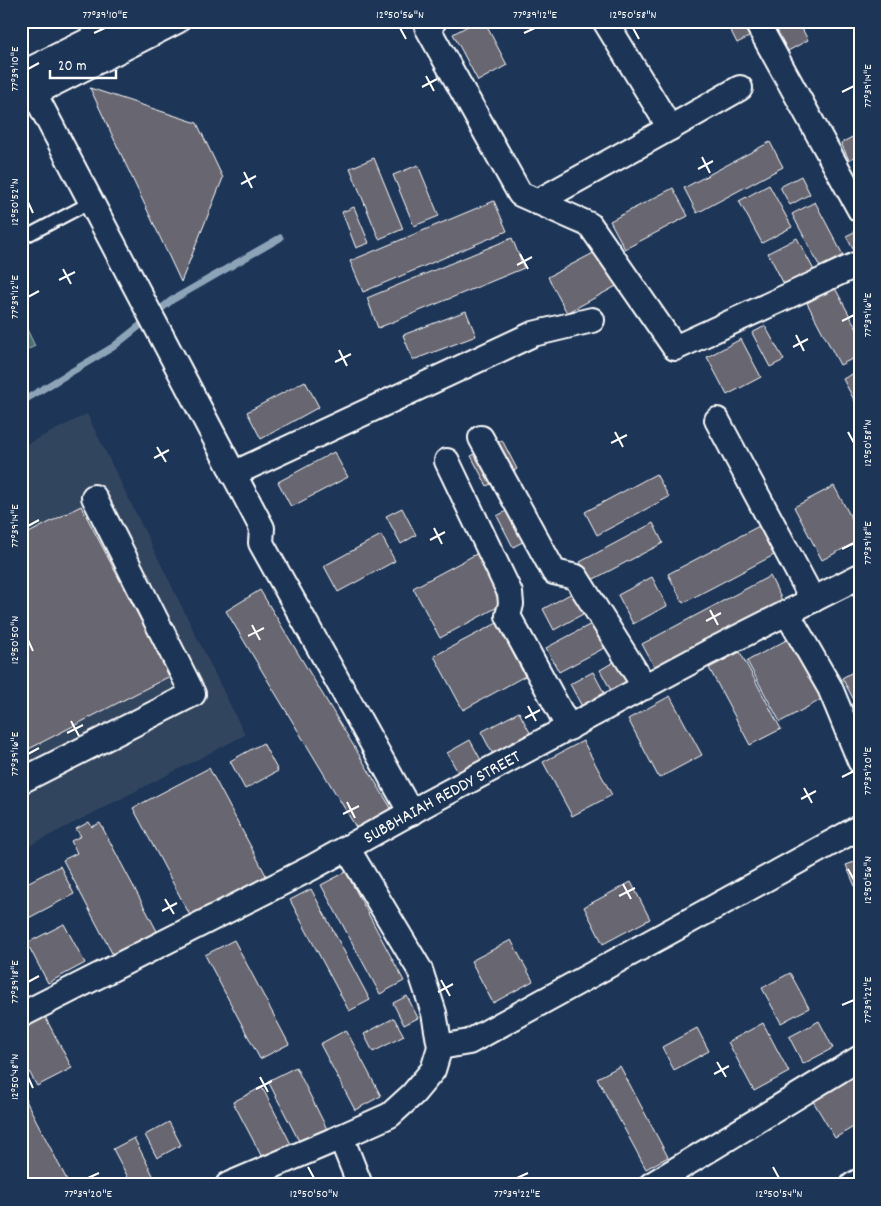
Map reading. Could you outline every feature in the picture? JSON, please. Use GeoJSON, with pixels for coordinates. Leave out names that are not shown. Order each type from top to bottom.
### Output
{"type":"FeatureCollection","features":[{"type":"Feature","properties":{"kind":"street"},"geometry":{"type":"LineString","coordinates":[[24,82],[128,21]]}},
{"type":"Feature","properties":{"kind":"street"},"geometry":{"type":"LineString","coordinates":[[24,82],[177,21]]}},
{"type":"Feature","properties":{"kind":"street"},"geometry":{"type":"LineString","coordinates":[[434,21],[427,27],[520,194],[590,226],[674,348],[860,263]]}},
{"type":"Feature","properties":{"kind":"street"},"geometry":{"type":"LineString","coordinates":[[605,21],[670,128]]}},
{"type":"Feature","properties":{"kind":"street"},"geometry":{"type":"LineString","coordinates":[[756,21],[860,210]]}},
{"type":"Feature","properties":{"kind":"street"},"geometry":{"type":"LineString","coordinates":[[24,82],[91,202],[262,528],[275,536],[417,809]]}},
{"type":"Feature","properties":{"kind":"street"},"geometry":{"type":"LineString","coordinates":[[537,202],[740,88]]}},
{"type":"Feature","properties":{"kind":"street"},"geometry":{"type":"LineString","coordinates":[[233,474],[533,334],[592,320]]}},
{"type":"Feature","properties":{"kind":"street"},"geometry":{"type":"LineString","coordinates":[[717,420],[813,600]]}},
{"type":"Feature","properties":{"kind":"street"},"geometry":{"type":"LineString","coordinates":[[480,438],[554,572],[576,577],[645,687]]}},
{"type":"Feature","properties":{"kind":"street"},"geometry":{"type":"LineString","coordinates":[[447,461],[510,593],[511,604],[508,616],[569,728]]}},
{"type":"Feature","properties":{"kind":"street"},"geometry":{"type":"LineString","coordinates":[[21,781],[193,694],[94,497]]}},
{"type":"Feature","properties":{"kind":"street","name":"SUBBHAIAH REDDY STREET"},"geometry":{"type":"LineString","coordinates":[[21,1015],[311,868],[645,687],[860,576]]}},
{"type":"Feature","properties":{"kind":"street"},"geometry":{"type":"LineString","coordinates":[[787,613],[830,688],[860,761]]}},
{"type":"Feature","properties":{"kind":"street"},"geometry":{"type":"LineString","coordinates":[[440,1046],[469,1042],[860,827]]}},
{"type":"Feature","properties":{"kind":"street"},"geometry":{"type":"LineString","coordinates":[[228,1185],[390,1115],[413,1094],[433,1070],[440,1046],[434,1013],[420,970],[347,848]]}},
{"type":"Feature","properties":{"kind":"street"},"geometry":{"type":"LineString","coordinates":[[651,1185],[860,1058]]}},
{"type":"Feature","properties":{"kind":"street"},"geometry":{"type":"LineString","coordinates":[[341,1137],[360,1185]]}},
{"type":"Feature","properties":{"kind":"street"},"geometry":{"type":"LineString","coordinates":[[852,1185],[860,1181]]}},
{"type":"Feature","properties":{"kind":"lane"},"geometry":{"type":"LineString","coordinates":[[21,239],[91,202]]}},
{"type":"Feature","properties":{"kind":"shaded area"},"geometry":{"type":"Polygon","coordinates":[[[87,414],[245,735],[21,850],[21,447],[87,414]]]}},
{"type":"Feature","properties":{"kind":"green space"},"geometry":{"type":"Polygon","coordinates":[[[21,317],[35,346],[21,353],[21,317]]]}},
{"type":"Feature","properties":{"kind":"building"},"geometry":{"type":"Polygon","coordinates":[[[477,21],[484,21],[507,65],[478,81],[453,34],[477,21]]]}},
{"type":"Feature","properties":{"kind":"building"},"geometry":{"type":"Polygon","coordinates":[[[726,21],[746,21],[753,35],[737,43],[726,21]]]}},
{"type":"Feature","properties":{"kind":"building"},"geometry":{"type":"Polygon","coordinates":[[[772,21],[798,21],[808,40],[788,51],[772,21]]]}},
{"type":"Feature","properties":{"kind":"building"},"geometry":{"type":"Polygon","coordinates":[[[90,88],[197,123],[223,178],[181,282],[90,88]]]}},
{"type":"Feature","properties":{"kind":"building"},"geometry":{"type":"Polygon","coordinates":[[[860,133],[860,154],[849,160],[841,143],[860,133]]]}},
{"type":"Feature","properties":{"kind":"building"},"geometry":{"type":"Polygon","coordinates":[[[770,142],[783,167],[697,213],[684,188],[770,142]]]}},
{"type":"Feature","properties":{"kind":"building"},"geometry":{"type":"Polygon","coordinates":[[[374,158],[403,229],[379,239],[350,168],[374,158]]]}},
{"type":"Feature","properties":{"kind":"building"},"geometry":{"type":"Polygon","coordinates":[[[418,165],[439,216],[414,226],[393,175],[418,165]]]}},
{"type":"Feature","properties":{"kind":"building"},"geometry":{"type":"Polygon","coordinates":[[[801,176],[810,194],[790,205],[780,187],[801,176]]]}},
{"type":"Feature","properties":{"kind":"building"},"geometry":{"type":"Polygon","coordinates":[[[769,185],[792,227],[762,243],[739,201],[769,185]]]}},
{"type":"Feature","properties":{"kind":"building"},"geometry":{"type":"Polygon","coordinates":[[[673,188],[688,216],[625,249],[610,221],[673,188]]]}},
{"type":"Feature","properties":{"kind":"building"},"geometry":{"type":"Polygon","coordinates":[[[494,201],[507,231],[363,292],[350,261],[494,201]]]}},
{"type":"Feature","properties":{"kind":"building"},"geometry":{"type":"Polygon","coordinates":[[[815,202],[843,255],[820,267],[792,214],[815,202]]]}},
{"type":"Feature","properties":{"kind":"building"},"geometry":{"type":"Polygon","coordinates":[[[354,207],[369,243],[356,248],[342,212],[354,207]]]}},
{"type":"Feature","properties":{"kind":"building"},"geometry":{"type":"Polygon","coordinates":[[[860,229],[860,259],[859,260],[846,236],[860,229]]]}},
{"type":"Feature","properties":{"kind":"building"},"geometry":{"type":"Polygon","coordinates":[[[512,238],[524,268],[378,328],[367,298],[512,238]]]}},
{"type":"Feature","properties":{"kind":"building"},"geometry":{"type":"Polygon","coordinates":[[[797,238],[816,274],[787,290],[768,253],[797,238]]]}},
{"type":"Feature","properties":{"kind":"building"},"geometry":{"type":"Polygon","coordinates":[[[601,249],[620,284],[567,313],[548,277],[601,249]]]}},
{"type":"Feature","properties":{"kind":"building"},"geometry":{"type":"Polygon","coordinates":[[[835,288],[860,335],[860,355],[840,365],[807,303],[835,288]]]}},
{"type":"Feature","properties":{"kind":"building"},"geometry":{"type":"Polygon","coordinates":[[[466,311],[476,336],[413,360],[403,335],[466,311]]]}},
{"type":"Feature","properties":{"kind":"building"},"geometry":{"type":"Polygon","coordinates":[[[765,326],[784,360],[770,367],[752,333],[765,326]]]}},
{"type":"Feature","properties":{"kind":"building"},"geometry":{"type":"Polygon","coordinates":[[[741,339],[761,377],[727,395],[707,357],[741,339]]]}},
{"type":"Feature","properties":{"kind":"building"},"geometry":{"type":"Polygon","coordinates":[[[860,370],[860,411],[843,379],[860,370]]]}},
{"type":"Feature","properties":{"kind":"building"},"geometry":{"type":"Polygon","coordinates":[[[305,381],[319,407],[261,439],[247,412],[305,381]]]}},
{"type":"Feature","properties":{"kind":"building"},"geometry":{"type":"Polygon","coordinates":[[[502,440],[517,469],[487,486],[471,456],[502,440]]]}},
{"type":"Feature","properties":{"kind":"building"},"geometry":{"type":"Polygon","coordinates":[[[334,452],[348,477],[291,507],[278,482],[334,452]]]}},
{"type":"Feature","properties":{"kind":"building"},"geometry":{"type":"Polygon","coordinates":[[[656,474],[669,497],[597,535],[585,512],[656,474]]]}},
{"type":"Feature","properties":{"kind":"building"},"geometry":{"type":"Polygon","coordinates":[[[834,486],[860,534],[860,540],[822,560],[794,507],[834,486]]]}},
{"type":"Feature","properties":{"kind":"building"},"geometry":{"type":"Polygon","coordinates":[[[521,503],[538,534],[513,547],[497,516],[521,503]]]}},
{"type":"Feature","properties":{"kind":"building"},"geometry":{"type":"Polygon","coordinates":[[[81,506],[170,676],[21,753],[21,537],[81,506]]]}},
{"type":"Feature","properties":{"kind":"building"},"geometry":{"type":"Polygon","coordinates":[[[402,508],[416,535],[401,544],[386,516],[402,508]]]}},
{"type":"Feature","properties":{"kind":"building"},"geometry":{"type":"Polygon","coordinates":[[[653,523],[663,543],[590,581],[580,562],[653,523]]]}},
{"type":"Feature","properties":{"kind":"building"},"geometry":{"type":"Polygon","coordinates":[[[759,526],[774,555],[683,603],[668,574],[759,526]]]}},
{"type":"Feature","properties":{"kind":"building"},"geometry":{"type":"Polygon","coordinates":[[[381,535],[395,561],[338,592],[324,566],[381,535]]]}},
{"type":"Feature","properties":{"kind":"building"},"geometry":{"type":"Polygon","coordinates":[[[480,552],[507,602],[440,638],[413,588],[480,552]]]}},
{"type":"Feature","properties":{"kind":"building"},"geometry":{"type":"Polygon","coordinates":[[[770,576],[783,602],[656,670],[642,644],[770,576]]]}},
{"type":"Feature","properties":{"kind":"building"},"geometry":{"type":"Polygon","coordinates":[[[652,577],[667,606],[633,624],[618,595],[652,577]]]}},
{"type":"Feature","properties":{"kind":"building"},"geometry":{"type":"Polygon","coordinates":[[[260,590],[391,808],[357,829],[226,611],[260,590]]]}},
{"type":"Feature","properties":{"kind":"building"},"geometry":{"type":"Polygon","coordinates":[[[572,593],[583,614],[554,630],[543,609],[572,593]]]}},
{"type":"Feature","properties":{"kind":"building"},"geometry":{"type":"Polygon","coordinates":[[[595,622],[608,646],[559,672],[546,648],[595,622]]]}},
{"type":"Feature","properties":{"kind":"building"},"geometry":{"type":"Polygon","coordinates":[[[497,623],[525,676],[463,710],[434,656],[497,623]]]}},
{"type":"Feature","properties":{"kind":"building"},"geometry":{"type":"Polygon","coordinates":[[[794,636],[826,697],[780,722],[747,661],[794,636]]]}},
{"type":"Feature","properties":{"kind":"building"},"geometry":{"type":"Polygon","coordinates":[[[740,652],[781,729],[750,745],[709,668],[740,652]]]}},
{"type":"Feature","properties":{"kind":"building"},"geometry":{"type":"Polygon","coordinates":[[[619,659],[634,686],[614,696],[600,670],[619,659]]]}},
{"type":"Feature","properties":{"kind":"building"},"geometry":{"type":"Polygon","coordinates":[[[860,668],[860,697],[854,700],[842,678],[860,668]]]}},
{"type":"Feature","properties":{"kind":"building"},"geometry":{"type":"Polygon","coordinates":[[[593,672],[610,704],[587,716],[570,684],[593,672]]]}},
{"type":"Feature","properties":{"kind":"building"},"geometry":{"type":"Polygon","coordinates":[[[670,696],[702,755],[659,778],[628,719],[670,696]]]}},
{"type":"Feature","properties":{"kind":"building"},"geometry":{"type":"Polygon","coordinates":[[[519,712],[535,742],[497,762],[481,732],[519,712]]]}},
{"type":"Feature","properties":{"kind":"building"},"geometry":{"type":"Polygon","coordinates":[[[470,740],[482,762],[459,774],[447,753],[470,740]]]}},
{"type":"Feature","properties":{"kind":"building"},"geometry":{"type":"Polygon","coordinates":[[[583,741],[612,795],[572,816],[543,762],[583,741]]]}},
{"type":"Feature","properties":{"kind":"building"},"geometry":{"type":"Polygon","coordinates":[[[263,743],[278,771],[245,789],[230,761],[263,743]]]}},
{"type":"Feature","properties":{"kind":"building"},"geometry":{"type":"Polygon","coordinates":[[[209,768],[268,879],[192,919],[133,808],[209,768]]]}},
{"type":"Feature","properties":{"kind":"building"},"geometry":{"type":"Polygon","coordinates":[[[89,822],[92,827],[100,823],[158,933],[114,957],[63,860],[77,853],[71,841],[81,836],[76,829],[89,822]]]}},
{"type":"Feature","properties":{"kind":"building"},"geometry":{"type":"Polygon","coordinates":[[[860,860],[860,898],[846,865],[860,860]]]}},
{"type":"Feature","properties":{"kind":"building"},"geometry":{"type":"Polygon","coordinates":[[[60,866],[74,894],[21,922],[21,886],[60,866]]]}},
{"type":"Feature","properties":{"kind":"building"},"geometry":{"type":"Polygon","coordinates":[[[346,872],[404,981],[380,994],[321,885],[346,872]]]}},
{"type":"Feature","properties":{"kind":"building"},"geometry":{"type":"Polygon","coordinates":[[[631,882],[650,919],[603,944],[584,907],[631,882]]]}},
{"type":"Feature","properties":{"kind":"building"},"geometry":{"type":"Polygon","coordinates":[[[311,889],[370,1000],[349,1011],[290,900],[311,889]]]}},
{"type":"Feature","properties":{"kind":"building"},"geometry":{"type":"Polygon","coordinates":[[[64,924],[85,963],[48,983],[27,943],[64,924]]]}},
{"type":"Feature","properties":{"kind":"building"},"geometry":{"type":"Polygon","coordinates":[[[234,940],[289,1044],[260,1059],[205,955],[234,940]]]}},
{"type":"Feature","properties":{"kind":"building"},"geometry":{"type":"Polygon","coordinates":[[[511,940],[533,981],[493,1003],[471,961],[511,940]]]}},
{"type":"Feature","properties":{"kind":"building"},"geometry":{"type":"Polygon","coordinates":[[[790,973],[809,1008],[781,1023],[762,988],[790,973]]]}},
{"type":"Feature","properties":{"kind":"building"},"geometry":{"type":"Polygon","coordinates":[[[407,996],[418,1018],[404,1025],[393,1003],[407,996]]]}},
{"type":"Feature","properties":{"kind":"building"},"geometry":{"type":"Polygon","coordinates":[[[43,1013],[72,1068],[37,1086],[21,1057],[21,1025],[43,1013]]]}},
{"type":"Feature","properties":{"kind":"building"},"geometry":{"type":"Polygon","coordinates":[[[394,1018],[404,1036],[373,1052],[364,1034],[394,1018]]]}},
{"type":"Feature","properties":{"kind":"building"},"geometry":{"type":"Polygon","coordinates":[[[819,1021],[833,1048],[803,1064],[789,1037],[819,1021]]]}},
{"type":"Feature","properties":{"kind":"building"},"geometry":{"type":"Polygon","coordinates":[[[763,1023],[789,1072],[754,1091],[728,1042],[763,1023]]]}},
{"type":"Feature","properties":{"kind":"building"},"geometry":{"type":"Polygon","coordinates":[[[697,1028],[709,1051],[674,1070],[662,1047],[697,1028]]]}},
{"type":"Feature","properties":{"kind":"building"},"geometry":{"type":"Polygon","coordinates":[[[346,1030],[381,1096],[355,1110],[320,1044],[346,1030]]]}},
{"type":"Feature","properties":{"kind":"building"},"geometry":{"type":"Polygon","coordinates":[[[620,1066],[668,1157],[646,1169],[597,1078],[620,1066]]]}},
{"type":"Feature","properties":{"kind":"building"},"geometry":{"type":"Polygon","coordinates":[[[296,1067],[327,1129],[300,1143],[268,1081],[296,1067]]]}},
{"type":"Feature","properties":{"kind":"building"},"geometry":{"type":"Polygon","coordinates":[[[860,1067],[860,1123],[835,1138],[810,1096],[860,1067]]]}},
{"type":"Feature","properties":{"kind":"building"},"geometry":{"type":"Polygon","coordinates":[[[262,1087],[292,1146],[264,1161],[233,1102],[262,1087]]]}},
{"type":"Feature","properties":{"kind":"building"},"geometry":{"type":"Polygon","coordinates":[[[21,1091],[67,1180],[57,1185],[21,1185],[21,1091]]]}},
{"type":"Feature","properties":{"kind":"building"},"geometry":{"type":"Polygon","coordinates":[[[169,1122],[181,1145],[157,1158],[145,1135],[169,1122]]]}},
{"type":"Feature","properties":{"kind":"building"},"geometry":{"type":"Polygon","coordinates":[[[134,1138],[158,1185],[132,1185],[113,1149],[134,1138]]]}},
{"type":"Feature","properties":{"kind":"waterway"},"geometry":{"type":"LineString","coordinates":[[21,402],[113,347],[172,300],[280,238]]}}]}
